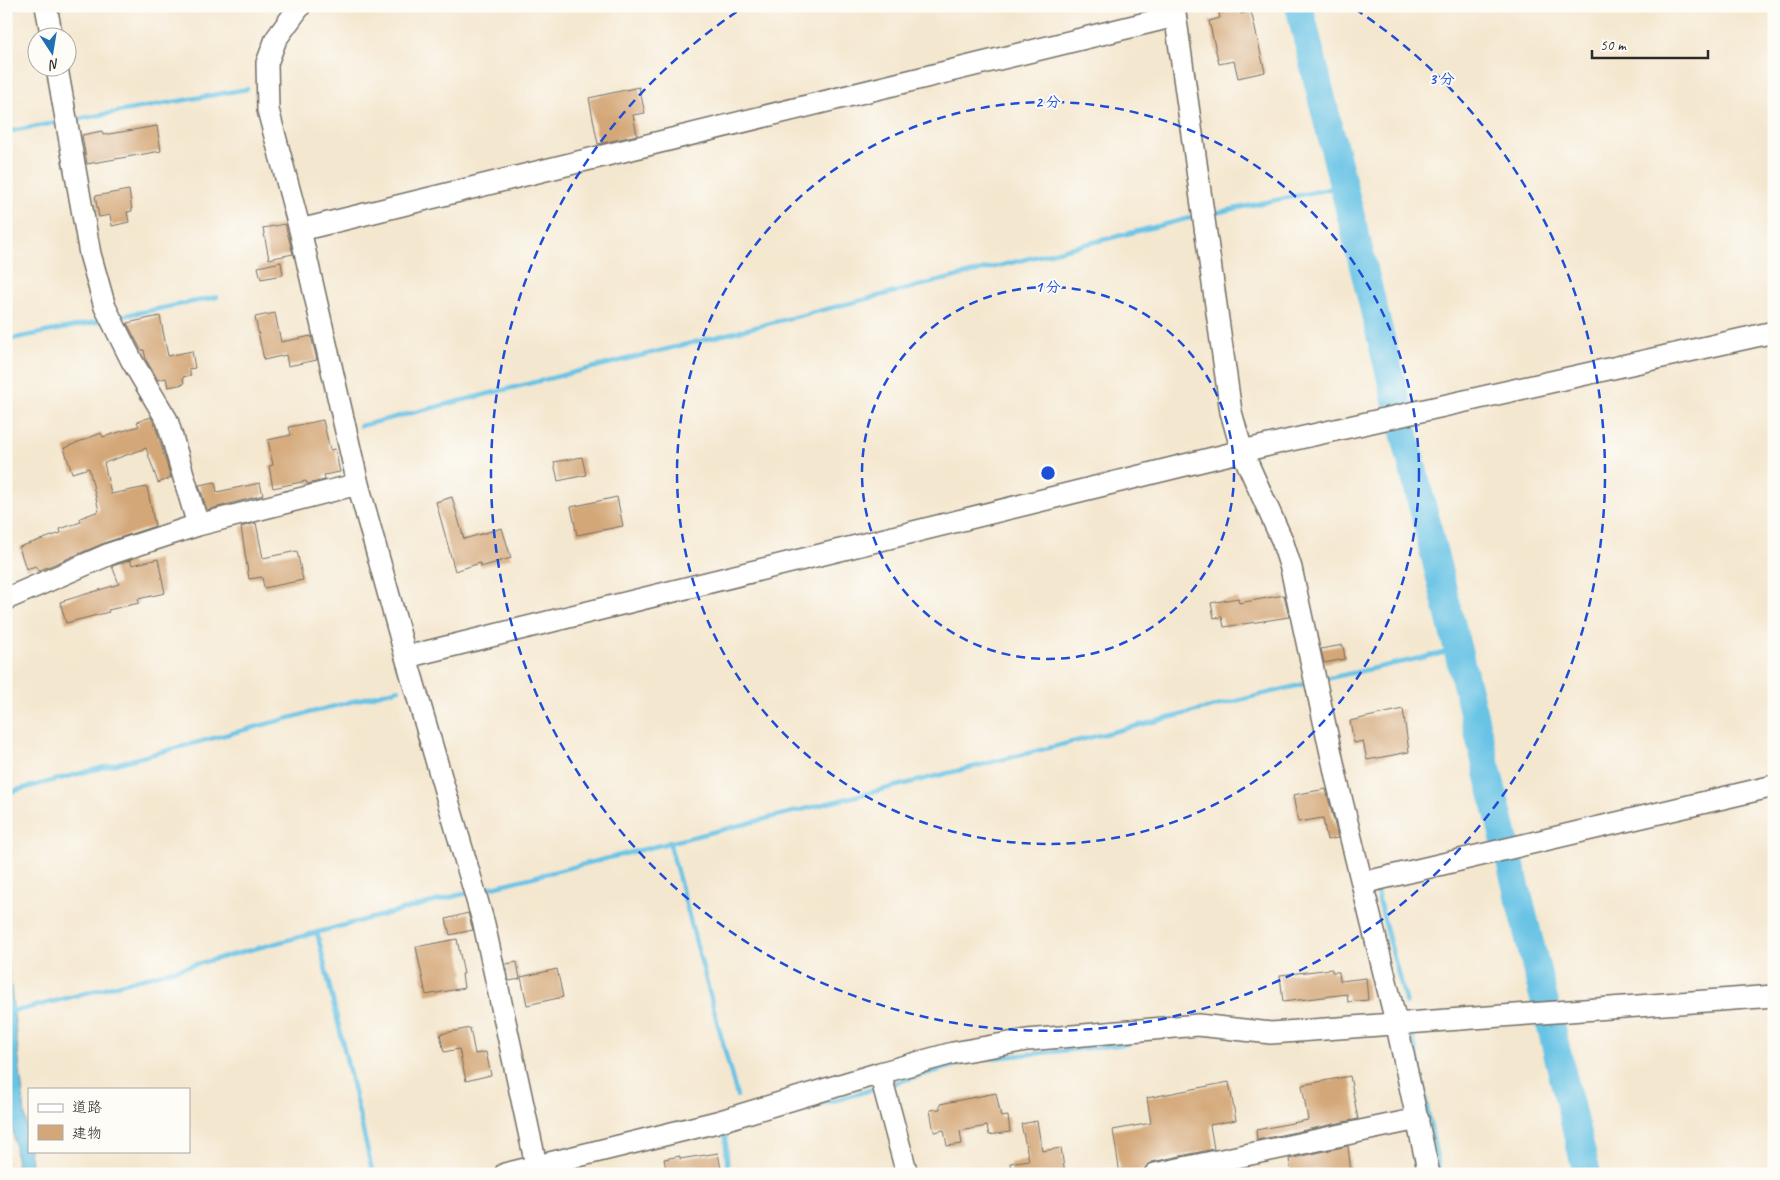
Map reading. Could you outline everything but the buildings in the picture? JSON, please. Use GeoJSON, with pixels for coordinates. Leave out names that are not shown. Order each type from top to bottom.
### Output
{"type":"FeatureCollection","features":[{"type":"Feature","properties":{"kind":"street"},"geometry":{"type":"LineString","coordinates":[[46,6],[50,28]]}},
{"type":"Feature","properties":{"kind":"street"},"geometry":{"type":"LineString","coordinates":[[300,6],[276,39],[267,63],[268,110],[300,230],[358,484],[484,924],[538,1170]]}},
{"type":"Feature","properties":{"kind":"street"},"geometry":{"type":"LineString","coordinates":[[300,230],[1174,11],[1231,412],[1242,451],[1282,540],[1291,568],[1337,781],[1418,1118],[1429,1174]]}},
{"type":"Feature","properties":{"kind":"street"},"geometry":{"type":"LineString","coordinates":[[59,78],[90,254],[105,307],[132,361],[167,420],[198,525]]}},
{"type":"Feature","properties":{"kind":"street"},"geometry":{"type":"LineString","coordinates":[[406,657],[1242,451],[1400,414],[1774,332]]}},
{"type":"Feature","properties":{"kind":"street"},"geometry":{"type":"LineString","coordinates":[[6,599],[112,553],[198,525],[358,484]]}},
{"type":"Feature","properties":{"kind":"street"},"geometry":{"type":"LineString","coordinates":[[1362,883],[1774,786]]}},
{"type":"Feature","properties":{"kind":"street"},"geometry":{"type":"LineString","coordinates":[[505,1174],[538,1170],[717,1122],[880,1072],[952,1053],[1027,1040],[1198,1025],[1271,1033],[1396,1026],[1774,996]]}},
{"type":"Feature","properties":{"kind":"street"},"geometry":{"type":"LineString","coordinates":[[880,1072],[907,1174]]}},
{"type":"Feature","properties":{"kind":"street"},"geometry":{"type":"LineString","coordinates":[[1160,1173],[1418,1118]]}},
{"type":"Feature","properties":{"kind":"water"},"geometry":{"type":"Polygon","coordinates":[[[6,942],[28,1152],[33,1174],[18,1174],[6,1073],[6,942]]]}},
{"type":"Feature","properties":{"kind":"waterway"},"geometry":{"type":"LineString","coordinates":[[1299,6],[1587,1174]]}},
{"type":"Feature","properties":{"kind":"waterway"},"geometry":{"type":"LineString","coordinates":[[78,119],[247,89]]}},
{"type":"Feature","properties":{"kind":"waterway"},"geometry":{"type":"LineString","coordinates":[[6,132],[54,123]]}},
{"type":"Feature","properties":{"kind":"waterway"},"geometry":{"type":"LineString","coordinates":[[1210,214],[1343,186]]}},
{"type":"Feature","properties":{"kind":"waterway"},"geometry":{"type":"LineString","coordinates":[[360,426],[1194,217]]}},
{"type":"Feature","properties":{"kind":"waterway"},"geometry":{"type":"LineString","coordinates":[[122,316],[217,297]]}},
{"type":"Feature","properties":{"kind":"waterway"},"geometry":{"type":"LineString","coordinates":[[6,340],[101,321]]}},
{"type":"Feature","properties":{"kind":"waterway"},"geometry":{"type":"LineString","coordinates":[[1325,679],[1457,650]]}},
{"type":"Feature","properties":{"kind":"waterway"},"geometry":{"type":"LineString","coordinates":[[485,889],[1308,683]]}},
{"type":"Feature","properties":{"kind":"waterway"},"geometry":{"type":"LineString","coordinates":[[6,793],[399,689]]}},
{"type":"Feature","properties":{"kind":"waterway"},"geometry":{"type":"LineString","coordinates":[[669,841],[737,1096]]}},
{"type":"Feature","properties":{"kind":"waterway"},"geometry":{"type":"LineString","coordinates":[[1378,888],[1376,889],[1406,1004]]}},
{"type":"Feature","properties":{"kind":"waterway"},"geometry":{"type":"LineString","coordinates":[[9,1011],[25,1009],[467,893]]}},
{"type":"Feature","properties":{"kind":"waterway"},"geometry":{"type":"LineString","coordinates":[[317,932],[373,1174]]}},
{"type":"Feature","properties":{"kind":"waterway"},"geometry":{"type":"LineString","coordinates":[[1413,1036],[1440,1174]]}},
{"type":"Feature","properties":{"kind":"waterway"},"geometry":{"type":"LineString","coordinates":[[894,1083],[974,1060],[1127,1044]]}},
{"type":"Feature","properties":{"kind":"waterway"},"geometry":{"type":"LineString","coordinates":[[728,1174],[725,1132],[874,1089]]}}]}
